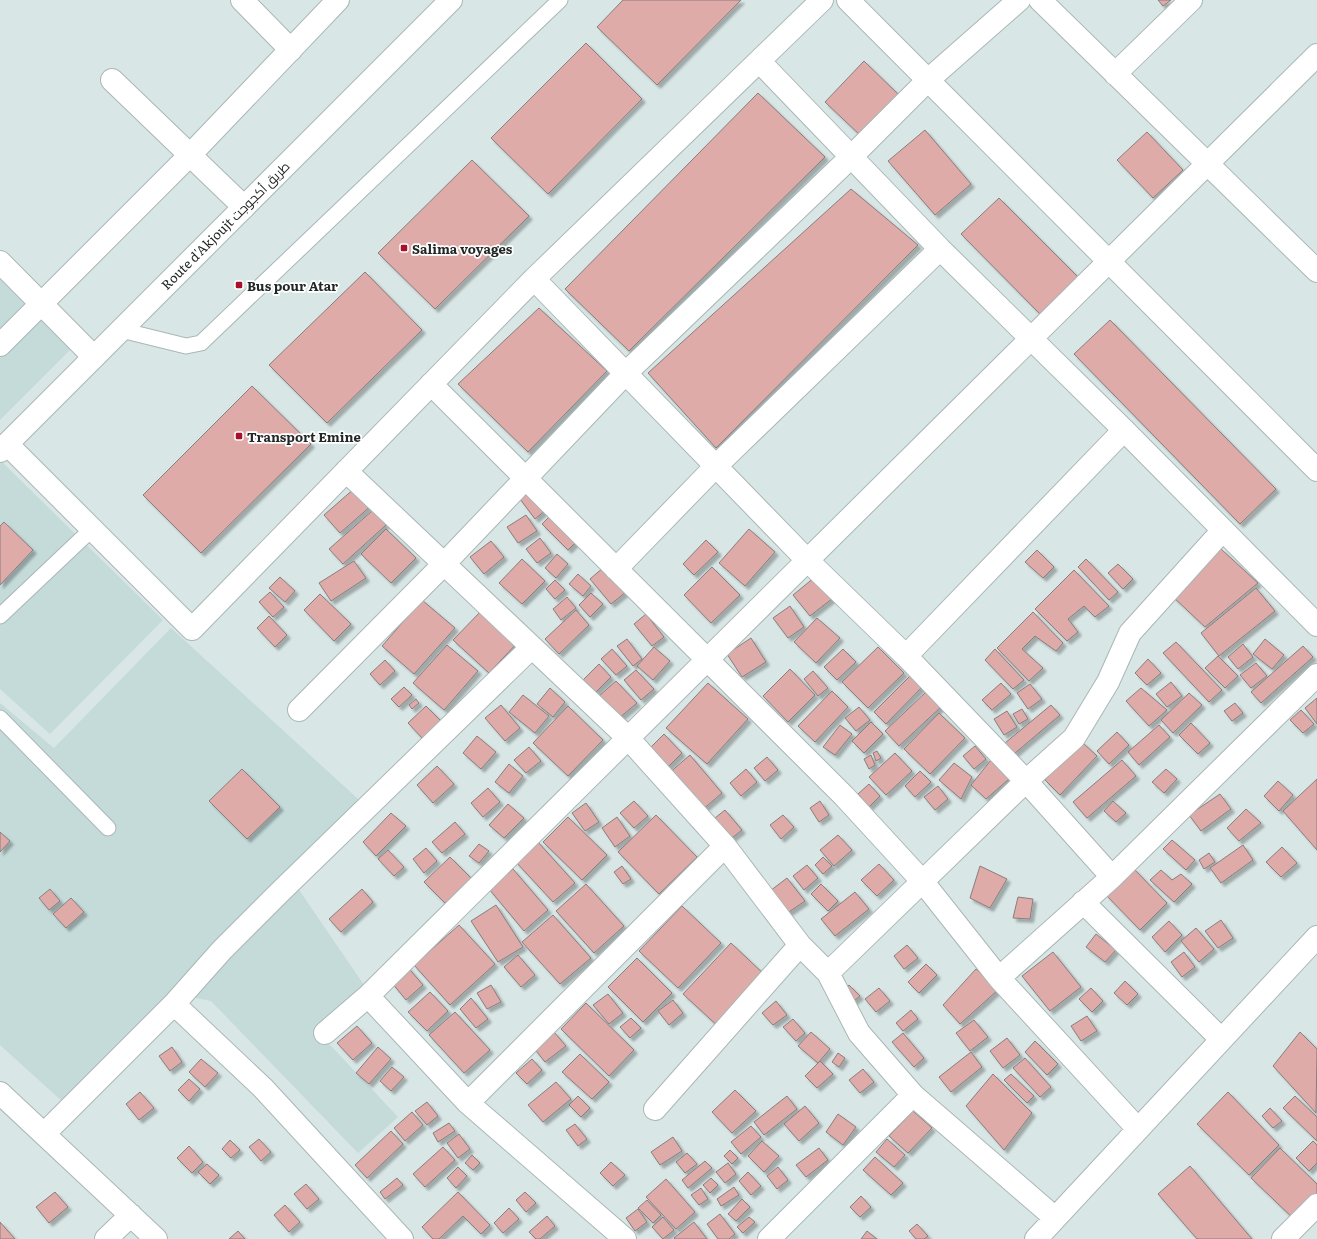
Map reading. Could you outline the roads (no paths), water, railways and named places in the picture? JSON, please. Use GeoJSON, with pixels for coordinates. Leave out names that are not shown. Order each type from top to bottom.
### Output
{"type":"FeatureCollection","features":[{"type":"Feature","properties":{"kind":"main road"},"geometry":{"type":"LineString","coordinates":[[242,0],[291,50]]}},
{"type":"Feature","properties":{"kind":"main road"},"geometry":{"type":"LineString","coordinates":[[0,346],[190,155],[338,0]]}},
{"type":"Feature","properties":{"kind":"main road","name":"Route d'Akjoujt طريق أكجوجت"},"geometry":{"type":"LineString","coordinates":[[3,447],[451,0]]}},
{"type":"Feature","properties":{"kind":"main road"},"geometry":{"type":"LineString","coordinates":[[3,447],[92,529],[192,629],[534,279],[760,62],[822,0]]}},
{"type":"Feature","properties":{"kind":"main road"},"geometry":{"type":"LineString","coordinates":[[848,0],[1317,470]]}},
{"type":"Feature","properties":{"kind":"main road"},"geometry":{"type":"LineString","coordinates":[[299,710],[444,564],[626,374],[851,157],[928,80],[1019,0]]}},
{"type":"Feature","properties":{"kind":"main road"},"geometry":{"type":"LineString","coordinates":[[1040,0],[1207,164],[1315,264]]}},
{"type":"Feature","properties":{"kind":"main road"},"geometry":{"type":"LineString","coordinates":[[1115,74],[1191,0]]}},
{"type":"Feature","properties":{"kind":"main road"},"geometry":{"type":"LineString","coordinates":[[325,1033],[368,996],[1032,340],[1109,261],[1317,55]]}},
{"type":"Feature","properties":{"kind":"main road"},"geometry":{"type":"LineString","coordinates":[[760,62],[940,249],[1124,430],[1317,625]]}},
{"type":"Feature","properties":{"kind":"main road"},"geometry":{"type":"LineString","coordinates":[[112,80],[244,207]]}},
{"type":"Feature","properties":{"kind":"main road"},"geometry":{"type":"LineString","coordinates":[[616,568],[716,466],[940,249]]}},
{"type":"Feature","properties":{"kind":"main road"},"geometry":{"type":"LineString","coordinates":[[0,262],[94,357]]}},
{"type":"Feature","properties":{"kind":"main road"},"geometry":{"type":"LineString","coordinates":[[534,279],[808,560],[906,656],[1026,781],[1112,877]]}},
{"type":"Feature","properties":{"kind":"main road"},"geometry":{"type":"LineString","coordinates":[[432,384],[844,796],[923,882],[999,978],[1138,1128]]}},
{"type":"Feature","properties":{"kind":"main road"},"geometry":{"type":"LineString","coordinates":[[906,656],[1124,430]]}},
{"type":"Feature","properties":{"kind":"main road"},"geometry":{"type":"LineString","coordinates":[[346,471],[628,738],[725,846],[800,945],[828,973],[859,1033],[913,1095],[1054,1217]]}},
{"type":"Feature","properties":{"kind":"main road"},"geometry":{"type":"LineString","coordinates":[[828,973],[1026,781],[1074,738],[1108,682],[1130,633],[1223,530]]}},
{"type":"Feature","properties":{"kind":"main road"},"geometry":{"type":"LineString","coordinates":[[44,1134],[174,1004],[222,950],[278,894],[532,647]]}},
{"type":"Feature","properties":{"kind":"main road"},"geometry":{"type":"LineString","coordinates":[[999,978],[1112,877],[1317,675]]}},
{"type":"Feature","properties":{"kind":"main road"},"geometry":{"type":"LineString","coordinates":[[468,1103],[725,846]]}},
{"type":"Feature","properties":{"kind":"main road"},"geometry":{"type":"LineString","coordinates":[[1083,902],[1220,1039]]}},
{"type":"Feature","properties":{"kind":"main road"},"geometry":{"type":"LineString","coordinates":[[1036,1239],[1054,1217],[1317,937]]}},
{"type":"Feature","properties":{"kind":"main road"},"geometry":{"type":"LineString","coordinates":[[655,1109],[800,945]]}},
{"type":"Feature","properties":{"kind":"main road"},"geometry":{"type":"LineString","coordinates":[[368,996],[468,1103],[625,1239]]}},
{"type":"Feature","properties":{"kind":"main road"},"geometry":{"type":"LineString","coordinates":[[174,1004],[263,1088],[402,1239]]}},
{"type":"Feature","properties":{"kind":"main road"},"geometry":{"type":"LineString","coordinates":[[0,1093],[156,1239]]}},
{"type":"Feature","properties":{"kind":"main road"},"geometry":{"type":"LineString","coordinates":[[769,1239],[913,1095]]}},
{"type":"Feature","properties":{"kind":"main road"},"geometry":{"type":"LineString","coordinates":[[1283,1239],[1317,1205]]}},
{"type":"Feature","properties":{"kind":"main road"},"geometry":{"type":"LineString","coordinates":[[106,1239],[131,1214]]}},
{"type":"Feature","properties":{"kind":"lane"},"geometry":{"type":"LineString","coordinates":[[121,330],[186,346],[201,344],[560,0]]}},
{"type":"Feature","properties":{"kind":"lane"},"geometry":{"type":"LineString","coordinates":[[0,616],[92,529]]}},
{"type":"Feature","properties":{"kind":"lane"},"geometry":{"type":"LineString","coordinates":[[0,718],[108,828]]}},
{"type":"Feature","properties":{"kind":"place","name":"Salima voyages"},"geometry":{"type":"Point","coordinates":[404,248]}},
{"type":"Feature","properties":{"kind":"place","name":"Bus pour Atar"},"geometry":{"type":"Point","coordinates":[239,285]}},
{"type":"Feature","properties":{"kind":"place","name":"Transport Emine"},"geometry":{"type":"Point","coordinates":[239,436]}}]}
